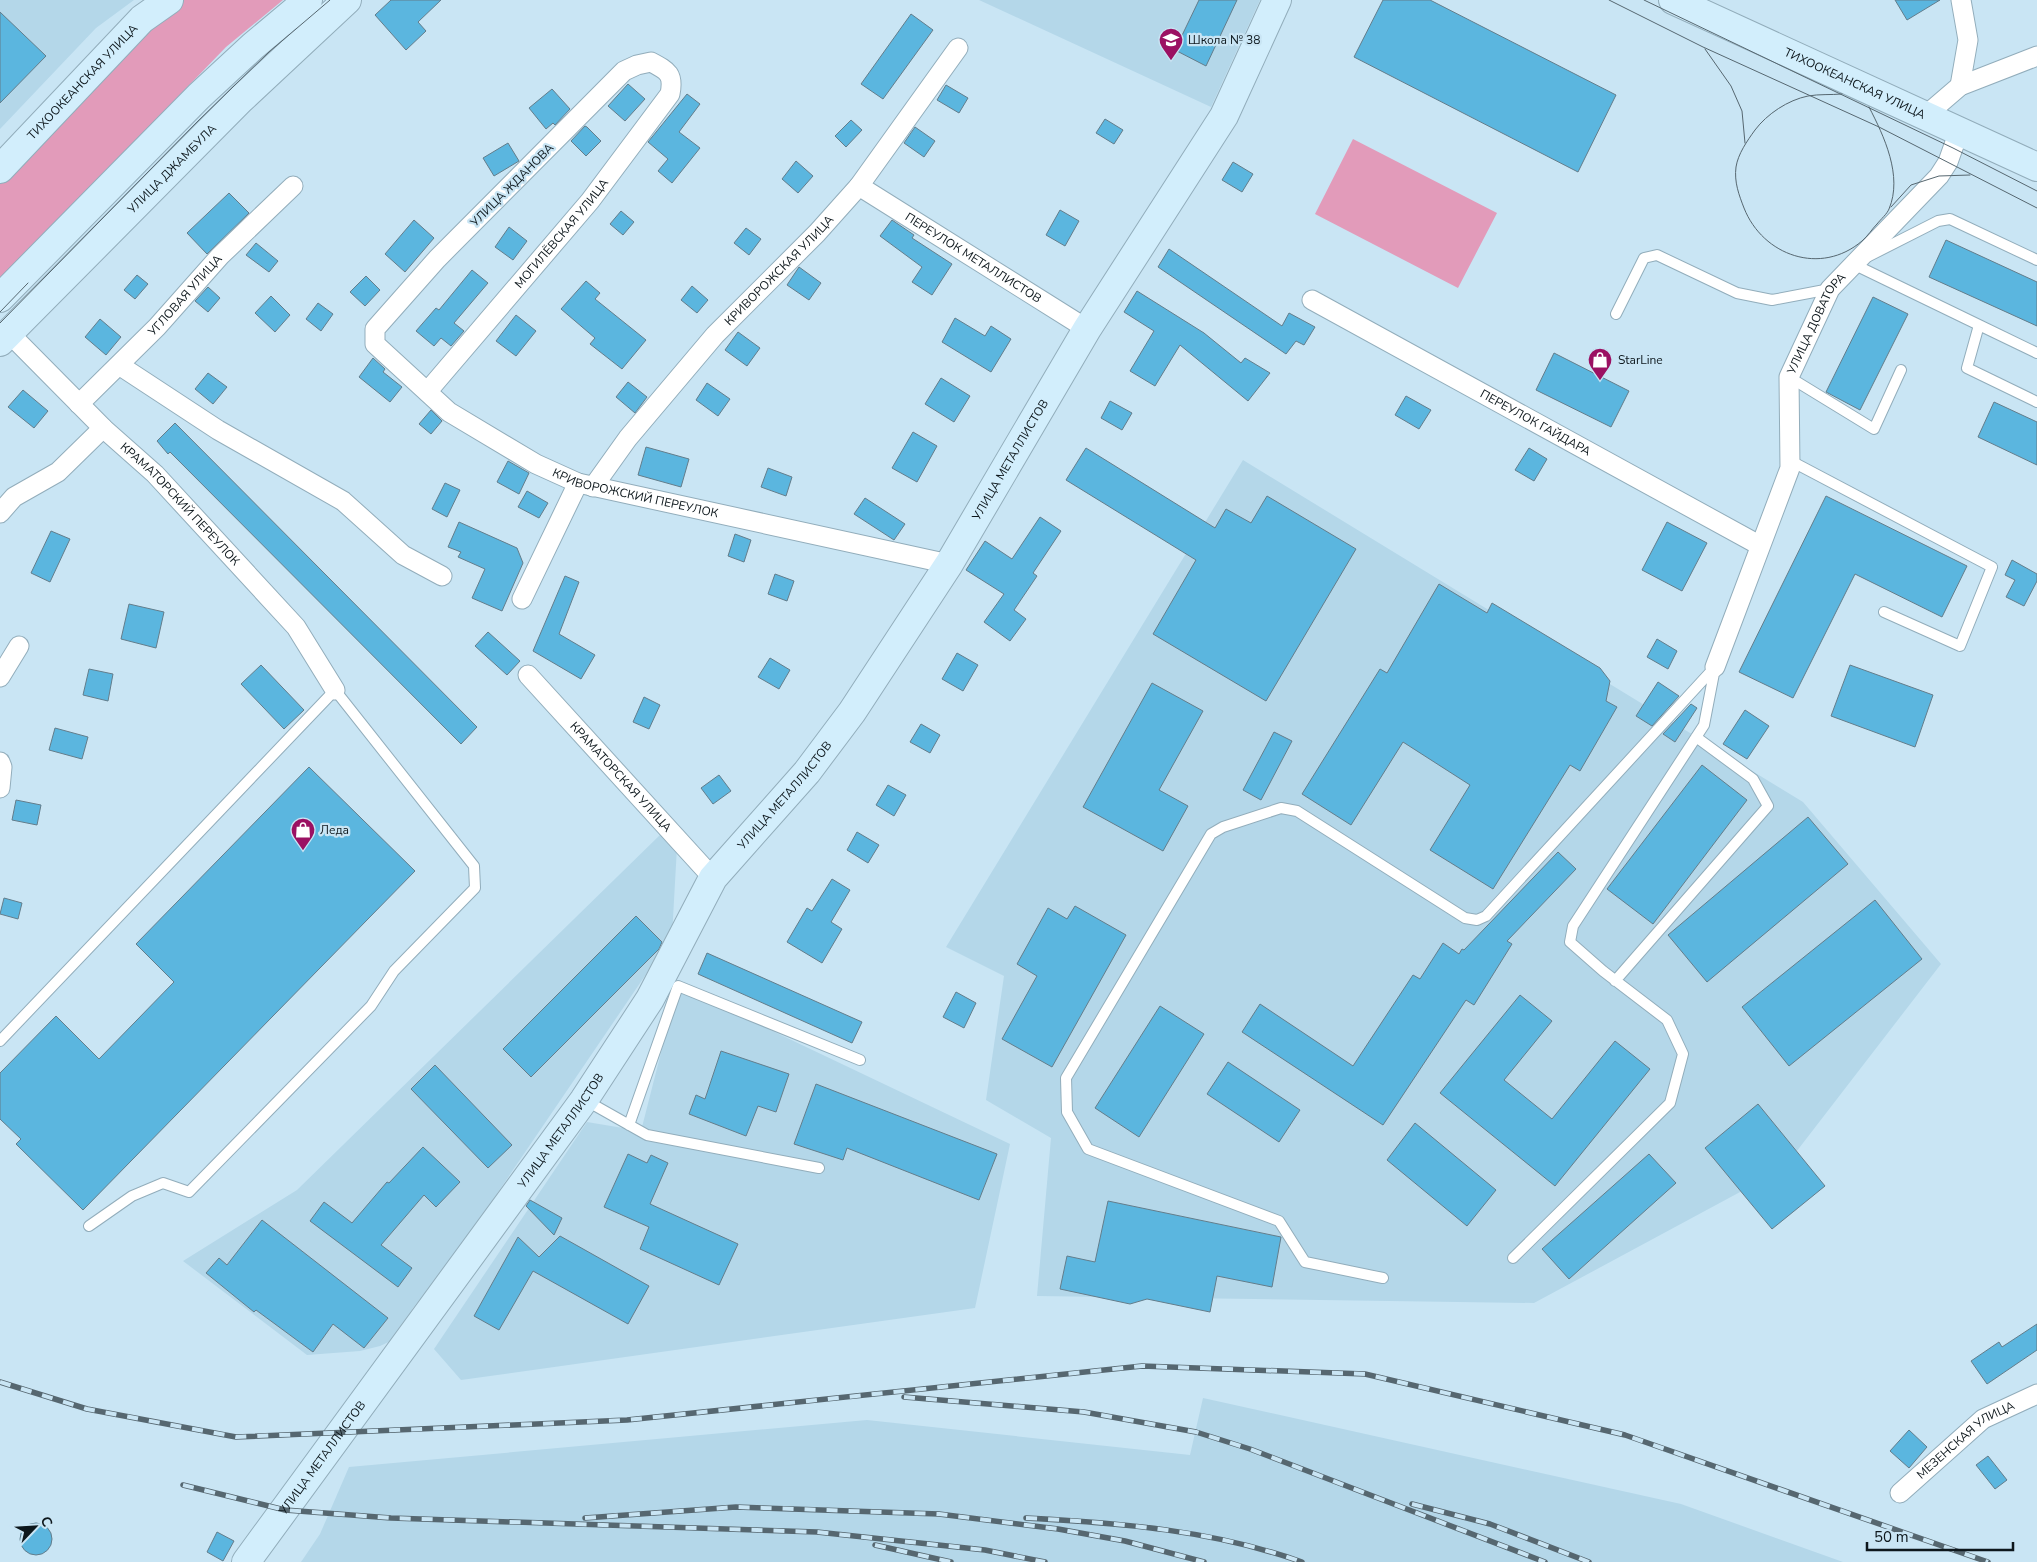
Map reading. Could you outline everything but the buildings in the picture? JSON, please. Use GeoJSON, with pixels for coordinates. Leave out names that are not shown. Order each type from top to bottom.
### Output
{"type":"FeatureCollection","features":[{"type":"Feature","properties":{"kind":"street","name":"ТИХООКЕАНСКАЯ УЛИЦА"},"geometry":{"type":"LineString","coordinates":[[0,169],[142,20],[168,0]]}},
{"type":"Feature","properties":{"kind":"street"},"geometry":{"type":"LineString","coordinates":[[0,298],[199,96],[253,46],[308,0]]}},
{"type":"Feature","properties":{"kind":"street","name":"УЛИЦА ДЖАМБУЛА"},"geometry":{"type":"LineString","coordinates":[[3,333],[241,99],[347,0]]}},
{"type":"Feature","properties":{"kind":"street","name":"УЛИЦА МЕТАЛЛИСТОВ"},"geometry":{"type":"LineString","coordinates":[[246,1562],[584,1100],[650,999],[713,878],[807,772],[841,727],[949,564],[1087,329],[1224,116],[1277,0]]}},
{"type":"Feature","properties":{"kind":"street","name":"ТИХООКЕАНСКАЯ УЛИЦА"},"geometry":{"type":"LineString","coordinates":[[1673,0],[1925,116],[2030,160]]}},
{"type":"Feature","properties":{"kind":"street"},"geometry":{"type":"LineString","coordinates":[[1960,86],[1968,40],[1961,0]]}},
{"type":"Feature","properties":{"kind":"street","name":"КРИВОРОЖСКАЯ УЛИЦА"},"geometry":{"type":"LineString","coordinates":[[586,485],[715,335],[817,233],[859,186],[958,48]]}},
{"type":"Feature","properties":{"kind":"street"},"geometry":{"type":"LineString","coordinates":[[1925,116],[1960,86],[2037,56]]}},
{"type":"Feature","properties":{"kind":"street","name":"УЛИЦА ЖДАНОВА"},"geometry":{"type":"LineString","coordinates":[[375,329],[437,259],[624,71],[637,65],[651,62],[660,67]]}},
{"type":"Feature","properties":{"kind":"street","name":"МОГИЛЁВСКАЯ УЛИЦА"},"geometry":{"type":"LineString","coordinates":[[426,392],[590,202],[670,94],[672,82],[668,73],[660,67]]}},
{"type":"Feature","properties":{"kind":"street","name":"УЛИЦА ДОВАТОРА"},"geometry":{"type":"LineString","coordinates":[[1715,667],[1759,545],[1790,468],[1789,377],[1830,289],[1939,176],[1948,162],[1959,131]]}},
{"type":"Feature","properties":{"kind":"street","name":"УГЛОВАЯ УЛИЦА"},"geometry":{"type":"LineString","coordinates":[[79,404],[157,327],[220,256],[293,186]]}},
{"type":"Feature","properties":{"kind":"street","name":"ПЕРЕУЛОК МЕТАЛЛИСТОВ"},"geometry":{"type":"LineString","coordinates":[[859,186],[1087,329]]}},
{"type":"Feature","properties":{"kind":"street","name":"ПЕРЕУЛОК ГАЙДАРА"},"geometry":{"type":"LineString","coordinates":[[1312,300],[1759,545]]}},
{"type":"Feature","properties":{"kind":"street","name":"КРИВОРОЖСКИЙ ПЕРЕУЛОК"},"geometry":{"type":"LineString","coordinates":[[375,329],[375,344],[449,412],[536,464],[586,485],[949,564]]}},
{"type":"Feature","properties":{"kind":"street","name":"КРАМАТОРСКИЙ ПЕРЕУЛОК"},"geometry":{"type":"LineString","coordinates":[[3,333],[103,428],[155,474],[296,626],[335,690]]}},
{"type":"Feature","properties":{"kind":"street"},"geometry":{"type":"LineString","coordinates":[[119,365],[218,430],[343,500],[403,555],[442,576]]}},
{"type":"Feature","properties":{"kind":"street"},"geometry":{"type":"LineString","coordinates":[[0,514],[14,497],[58,472],[103,428]]}},
{"type":"Feature","properties":{"kind":"street"},"geometry":{"type":"LineString","coordinates":[[522,599],[586,485]]}},
{"type":"Feature","properties":{"kind":"street"},"geometry":{"type":"LineString","coordinates":[[0,677],[19,646]]}},
{"type":"Feature","properties":{"kind":"street","name":"КРАМАТОРСКАЯ УЛИЦА"},"geometry":{"type":"LineString","coordinates":[[528,675],[713,878]]}},
{"type":"Feature","properties":{"kind":"street"},"geometry":{"type":"LineString","coordinates":[[0,762],[2,767],[0,788]]}},
{"type":"Feature","properties":{"kind":"street","name":"МЕЗЕНСКАЯ УЛИЦА"},"geometry":{"type":"LineString","coordinates":[[1900,1492],[1983,1419],[2037,1394]]}},
{"type":"Feature","properties":{"kind":"lane"},"geometry":{"type":"LineString","coordinates":[[1853,264],[1938,221],[1950,219],[2037,260]]}},
{"type":"Feature","properties":{"kind":"lane"},"geometry":{"type":"LineString","coordinates":[[1616,314],[1644,258],[1657,255],[1737,294],[1772,300],[1830,289]]}},
{"type":"Feature","properties":{"kind":"lane"},"geometry":{"type":"LineString","coordinates":[[1853,264],[2037,353]]}},
{"type":"Feature","properties":{"kind":"lane"},"geometry":{"type":"LineString","coordinates":[[1979,325],[1967,368],[2037,402]]}},
{"type":"Feature","properties":{"kind":"lane"},"geometry":{"type":"LineString","coordinates":[[1789,377],[1874,429],[1901,370]]}},
{"type":"Feature","properties":{"kind":"lane"},"geometry":{"type":"LineString","coordinates":[[1790,460],[1992,567],[1960,646],[1884,612]]}},
{"type":"Feature","properties":{"kind":"lane"},"geometry":{"type":"LineString","coordinates":[[1513,1258],[1670,1103],[1683,1054],[1667,1020],[1616,981],[1570,942],[1573,926],[1704,725],[1715,667]]}},
{"type":"Feature","properties":{"kind":"lane"},"geometry":{"type":"LineString","coordinates":[[1383,1278],[1305,1262],[1279,1221],[1088,1150],[1067,1112],[1066,1078],[1212,834],[1223,827],[1281,808],[1297,811],[1466,918],[1477,920],[1486,916],[1715,667]]}},
{"type":"Feature","properties":{"kind":"lane"},"geometry":{"type":"LineString","coordinates":[[0,1041],[335,690],[474,866],[475,888],[394,971],[371,1006],[189,1192],[163,1183],[132,1196],[89,1226]]}},
{"type":"Feature","properties":{"kind":"lane"},"geometry":{"type":"LineString","coordinates":[[1616,981],[1768,806],[1753,779],[1696,737]]}},
{"type":"Feature","properties":{"kind":"lane"},"geometry":{"type":"LineString","coordinates":[[629,1125],[678,986],[860,1060]]}},
{"type":"Feature","properties":{"kind":"lane"},"geometry":{"type":"LineString","coordinates":[[584,1100],[647,1135],[819,1168]]}},
{"type":"Feature","properties":{"kind":"shaded area"},"geometry":{"type":"Polygon","coordinates":[[[0,0],[134,0],[96,28],[0,129],[0,0]]]}},
{"type":"Feature","properties":{"kind":"shaded area"},"geometry":{"type":"Polygon","coordinates":[[[184,0],[283,0],[226,47],[0,281],[0,180],[146,26],[184,0]]]}},
{"type":"Feature","properties":{"kind":"shaded area","name":"Школа № 38"},"geometry":{"type":"Polygon","coordinates":[[[979,0],[1260,0],[1211,107],[979,0]]]}},
{"type":"Feature","properties":{"kind":"shaded area"},"geometry":{"type":"Polygon","coordinates":[[[1353,139],[1497,213],[1458,288],[1315,214],[1353,139]]]}},
{"type":"Feature","properties":{"kind":"shaded area"},"geometry":{"type":"Polygon","coordinates":[[[1243,460],[1803,802],[1941,964],[1783,1169],[1534,1303],[1037,1296],[1051,1138],[986,1100],[1004,976],[946,947],[1243,460]]]}},
{"type":"Feature","properties":{"kind":"shaded area"},"geometry":{"type":"Polygon","coordinates":[[[662,833],[677,847],[672,936],[460,1248],[413,1308],[395,1339],[380,1346],[360,1351],[307,1355],[183,1261],[297,1190],[662,833]]]}},
{"type":"Feature","properties":{"kind":"shaded area"},"geometry":{"type":"Polygon","coordinates":[[[678,986],[1010,1144],[975,1308],[461,1380],[434,1349],[587,1122],[641,1131],[678,986]]]}},
{"type":"Feature","properties":{"kind":"shaded area"},"geometry":{"type":"Polygon","coordinates":[[[1203,1398],[1681,1504],[1843,1562],[301,1562],[320,1534],[349,1467],[867,1420],[1190,1455],[1203,1398]]]}},
{"type":"Feature","properties":{"kind":"tram line"},"geometry":{"type":"LineString","coordinates":[[0,323],[197,122],[269,52],[330,0]]}},
{"type":"Feature","properties":{"kind":"tram line"},"geometry":{"type":"LineString","coordinates":[[1609,0],[1703,47],[1879,127],[2037,208]]}},
{"type":"Feature","properties":{"kind":"tram line"},"geometry":{"type":"LineString","coordinates":[[1644,0],[1953,148],[2037,191]]}},
{"type":"Feature","properties":{"kind":"tram line"},"geometry":{"type":"LineString","coordinates":[[1705,49],[1731,86],[1742,111],[1745,143]]}},
{"type":"Feature","properties":{"kind":"tram line"},"geometry":{"type":"LineString","coordinates":[[1842,94],[1808,96],[1778,109],[1755,130],[1739,157],[1736,167],[1736,183],[1744,208],[1753,225],[1779,249],[1795,256],[1812,259],[1846,252],[1862,241],[1888,211],[1893,196],[1893,170],[1886,143],[1869,107]]}},
{"type":"Feature","properties":{"kind":"tram line"},"geometry":{"type":"LineString","coordinates":[[1891,207],[1911,185],[1939,176],[1970,175]]}},
{"type":"Feature","properties":{"kind":"tram line"},"geometry":{"type":"LineString","coordinates":[[0,312],[28,283]]}},
{"type":"Feature","properties":{"kind":"railway"},"geometry":{"type":"LineString","coordinates":[[0,1382],[87,1409],[236,1437],[627,1420],[1142,1366],[1365,1374],[1625,1435],[1988,1562]]}},
{"type":"Feature","properties":{"kind":"railway"},"geometry":{"type":"LineString","coordinates":[[904,1397],[1084,1412],[1196,1432],[1250,1449],[1545,1562]]}},
{"type":"Feature","properties":{"kind":"railway"},"geometry":{"type":"LineString","coordinates":[[183,1485],[285,1510],[391,1518],[817,1532],[985,1550],[1045,1562]]}},
{"type":"Feature","properties":{"kind":"railway"},"geometry":{"type":"LineString","coordinates":[[1412,1504],[1490,1524],[1589,1562]]}},
{"type":"Feature","properties":{"kind":"railway"},"geometry":{"type":"LineString","coordinates":[[585,1518],[736,1507],[939,1514],[1058,1529],[1125,1541],[1204,1562]]}},
{"type":"Feature","properties":{"kind":"railway"},"geometry":{"type":"LineString","coordinates":[[1026,1518],[1097,1522],[1200,1535],[1234,1542],[1302,1562]]}},
{"type":"Feature","properties":{"kind":"railway"},"geometry":{"type":"LineString","coordinates":[[875,1545],[951,1562]]}},
{"type":"Feature","properties":{"kind":"place","name":"Школа № 38"},"geometry":{"type":"Point","coordinates":[1171,61]}},
{"type":"Feature","properties":{"kind":"place","name":"StarLine"},"geometry":{"type":"Point","coordinates":[1600,381]}},
{"type":"Feature","properties":{"kind":"place","name":"Леда"},"geometry":{"type":"Point","coordinates":[303,851]}}]}
